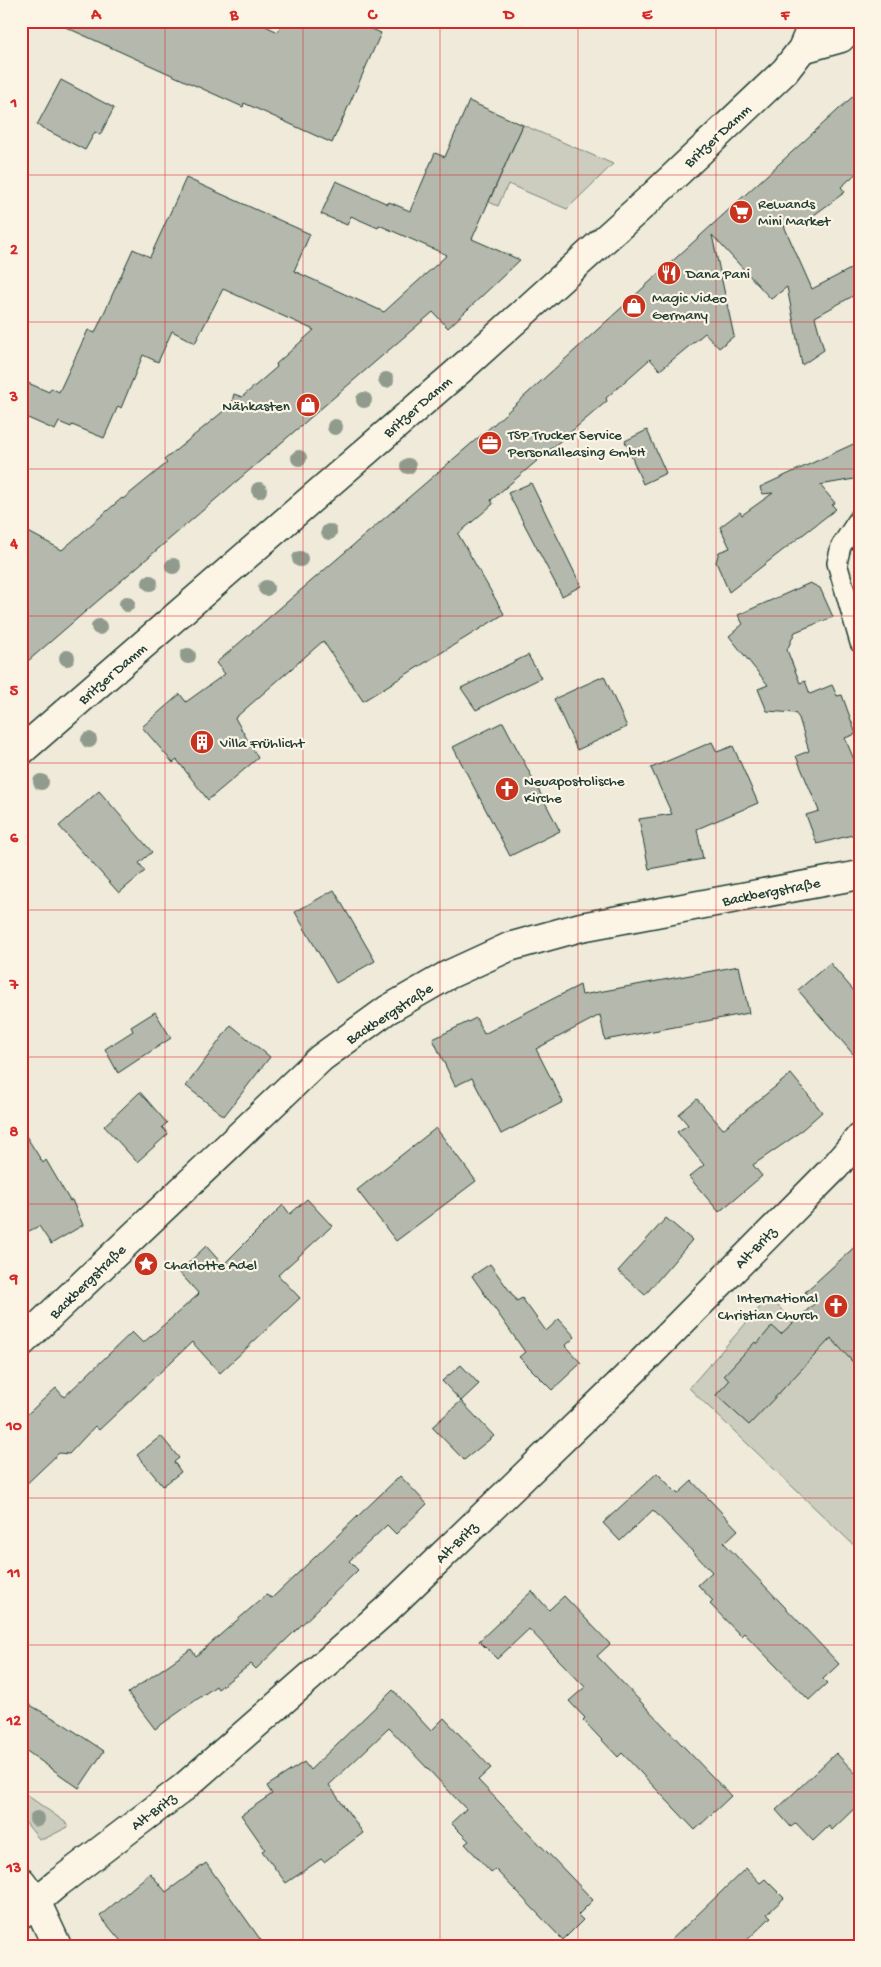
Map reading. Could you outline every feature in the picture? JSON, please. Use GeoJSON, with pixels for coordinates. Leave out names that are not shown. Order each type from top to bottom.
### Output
{"type":"FeatureCollection","features":[{"type":"Feature","properties":{"kind":"street","name":"Britzer Damm"},"geometry":{"type":"LineString","coordinates":[[21,752],[490,342],[726,127],[785,71],[802,49],[814,21]]}},
{"type":"Feature","properties":{"kind":"street"},"geometry":{"type":"LineString","coordinates":[[802,49],[841,38],[856,21]]}},
{"type":"Feature","properties":{"kind":"street","name":"Backbergstraße"},"geometry":{"type":"LineString","coordinates":[[21,1343],[321,1058],[387,1010],[448,975],[509,947],[581,927],[860,875]]}},
{"type":"Feature","properties":{"kind":"street","name":"Alt-Britz"},"geometry":{"type":"LineString","coordinates":[[26,1899],[183,1788],[385,1611],[634,1370],[835,1167],[860,1137]]}},
{"type":"Feature","properties":{"kind":"street"},"geometry":{"type":"LineString","coordinates":[[26,1899],[57,1946]]}},
{"type":"Feature","properties":{"kind":"lane"},"geometry":{"type":"LineString","coordinates":[[860,517],[841,546],[837,563],[860,643]]}},
{"type":"Feature","properties":{"kind":"shaded area"},"geometry":{"type":"Polygon","coordinates":[[[523,125],[613,164],[567,209],[508,184],[498,206],[489,202],[523,125]]]}},
{"type":"Feature","properties":{"kind":"shaded area"},"geometry":{"type":"Polygon","coordinates":[[[769,1297],[796,1324],[808,1309],[860,1353],[860,1551],[689,1388],[769,1297]]]}},
{"type":"Feature","properties":{"kind":"shaded area"},"geometry":{"type":"Polygon","coordinates":[[[21,1791],[65,1822],[68,1827],[44,1839],[39,1839],[21,1817],[21,1791]]]}},
{"type":"Feature","properties":{"kind":"building"},"geometry":{"type":"Polygon","coordinates":[[[52,21],[255,21],[278,32],[283,21],[354,21],[381,33],[332,143],[244,103],[243,107],[52,21]]]}},
{"type":"Feature","properties":{"kind":"building"},"geometry":{"type":"Polygon","coordinates":[[[61,80],[114,108],[100,135],[95,132],[85,150],[37,125],[61,80]]]}},
{"type":"Feature","properties":{"kind":"building"},"geometry":{"type":"Polygon","coordinates":[[[860,90],[860,170],[841,187],[845,192],[806,221],[784,226],[812,289],[860,264],[860,292],[815,317],[824,350],[802,365],[787,287],[771,299],[712,235],[734,336],[719,348],[705,333],[660,370],[650,359],[606,398],[607,401],[491,500],[493,504],[458,534],[504,614],[363,701],[323,641],[235,718],[258,758],[208,800],[177,760],[173,763],[142,727],[180,694],[186,702],[225,674],[216,663],[493,425],[860,90]]]}},
{"type":"Feature","properties":{"kind":"building"},"geometry":{"type":"Polygon","coordinates":[[[469,101],[523,125],[472,239],[520,260],[448,328],[433,312],[21,667],[21,528],[62,550],[122,498],[167,463],[164,460],[231,405],[234,394],[242,397],[277,367],[276,364],[314,330],[223,289],[195,343],[172,331],[158,362],[143,355],[121,408],[118,406],[104,438],[72,425],[71,427],[59,422],[55,430],[21,415],[21,380],[49,392],[51,388],[59,392],[88,330],[95,333],[133,249],[150,257],[186,178],[310,234],[294,271],[384,312],[447,255],[379,225],[378,228],[351,216],[347,225],[321,214],[336,181],[388,204],[389,202],[410,211],[435,153],[445,157],[469,101]]]}},
{"type":"Feature","properties":{"kind":"building"},"geometry":{"type":"Polygon","coordinates":[[[647,430],[666,473],[643,484],[625,441],[647,430]]]}},
{"type":"Feature","properties":{"kind":"building"},"geometry":{"type":"Polygon","coordinates":[[[860,441],[860,478],[820,485],[835,503],[832,505],[836,509],[729,592],[716,562],[719,552],[730,548],[720,527],[740,512],[742,515],[773,493],[762,494],[760,487],[860,441]]]}},
{"type":"Feature","properties":{"kind":"building"},"geometry":{"type":"Polygon","coordinates":[[[531,483],[581,586],[562,596],[508,493],[531,483]]]}},
{"type":"Feature","properties":{"kind":"building"},"geometry":{"type":"Polygon","coordinates":[[[810,583],[820,588],[833,617],[795,632],[787,650],[800,683],[805,681],[810,694],[832,685],[837,696],[842,695],[856,734],[845,738],[860,774],[860,833],[817,844],[806,815],[819,811],[796,756],[809,751],[799,718],[795,713],[767,711],[758,689],[768,685],[729,636],[743,624],[738,615],[810,583]]]}},
{"type":"Feature","properties":{"kind":"building"},"geometry":{"type":"Polygon","coordinates":[[[528,655],[541,678],[476,710],[461,688],[528,655]]]}},
{"type":"Feature","properties":{"kind":"building"},"geometry":{"type":"Polygon","coordinates":[[[604,676],[627,727],[577,750],[554,699],[604,676]]]}},
{"type":"Feature","properties":{"kind":"building","name":"Neuapostolische Kirche"},"geometry":{"type":"Polygon","coordinates":[[[503,722],[560,831],[510,856],[453,747],[503,722]]]}},
{"type":"Feature","properties":{"kind":"building"},"geometry":{"type":"Polygon","coordinates":[[[712,742],[717,752],[733,746],[758,803],[697,829],[703,859],[649,869],[639,819],[672,814],[651,768],[712,742]]]}},
{"type":"Feature","properties":{"kind":"building"},"geometry":{"type":"Polygon","coordinates":[[[99,791],[152,852],[139,863],[145,871],[119,893],[59,826],[99,791]]]}},
{"type":"Feature","properties":{"kind":"building"},"geometry":{"type":"Polygon","coordinates":[[[334,890],[375,961],[336,983],[295,912],[334,890]]]}},
{"type":"Feature","properties":{"kind":"building"},"geometry":{"type":"Polygon","coordinates":[[[830,963],[860,998],[860,1062],[798,990],[830,963]]]}},
{"type":"Feature","properties":{"kind":"building"},"geometry":{"type":"Polygon","coordinates":[[[739,966],[749,1013],[605,1040],[600,1015],[536,1049],[563,1102],[501,1134],[472,1078],[455,1086],[433,1039],[476,1018],[484,1034],[580,985],[582,995],[739,966]]]}},
{"type":"Feature","properties":{"kind":"building"},"geometry":{"type":"Polygon","coordinates":[[[155,1012],[171,1038],[118,1073],[105,1049],[133,1031],[131,1027],[155,1012]]]}},
{"type":"Feature","properties":{"kind":"building"},"geometry":{"type":"Polygon","coordinates":[[[231,1025],[270,1057],[224,1116],[186,1086],[231,1025]]]}},
{"type":"Feature","properties":{"kind":"building"},"geometry":{"type":"Polygon","coordinates":[[[791,1074],[822,1112],[795,1136],[753,1165],[762,1176],[719,1212],[689,1177],[704,1165],[677,1132],[688,1125],[679,1114],[697,1099],[723,1129],[791,1074]]]}},
{"type":"Feature","properties":{"kind":"building"},"geometry":{"type":"Polygon","coordinates":[[[140,1092],[167,1123],[162,1127],[168,1134],[137,1162],[104,1126],[140,1092]]]}},
{"type":"Feature","properties":{"kind":"building"},"geometry":{"type":"Polygon","coordinates":[[[21,1128],[43,1163],[46,1160],[70,1201],[72,1200],[83,1225],[51,1244],[39,1226],[21,1235],[21,1128]]]}},
{"type":"Feature","properties":{"kind":"building"},"geometry":{"type":"Polygon","coordinates":[[[436,1128],[476,1181],[396,1241],[357,1190],[436,1128]]]}},
{"type":"Feature","properties":{"kind":"building"},"geometry":{"type":"Polygon","coordinates":[[[307,1199],[332,1226],[278,1275],[300,1298],[220,1373],[192,1342],[99,1430],[95,1426],[69,1454],[59,1453],[21,1489],[21,1420],[56,1388],[64,1397],[132,1332],[143,1343],[199,1294],[179,1272],[206,1246],[223,1265],[283,1205],[290,1214],[307,1199]]]}},
{"type":"Feature","properties":{"kind":"building"},"geometry":{"type":"Polygon","coordinates":[[[666,1218],[692,1240],[645,1295],[618,1271],[666,1218]]]}},
{"type":"Feature","properties":{"kind":"building"},"geometry":{"type":"Polygon","coordinates":[[[860,1242],[860,1370],[831,1338],[749,1425],[716,1395],[729,1381],[724,1375],[755,1342],[757,1344],[772,1326],[781,1334],[815,1303],[805,1292],[860,1242]]]}},
{"type":"Feature","properties":{"kind":"building"},"geometry":{"type":"Polygon","coordinates":[[[490,1264],[517,1301],[522,1298],[546,1331],[559,1319],[575,1337],[565,1346],[581,1363],[552,1390],[519,1357],[525,1352],[472,1276],[490,1264]]]}},
{"type":"Feature","properties":{"kind":"building"},"geometry":{"type":"Polygon","coordinates":[[[461,1365],[479,1384],[461,1401],[442,1381],[461,1365]]]}},
{"type":"Feature","properties":{"kind":"building"},"geometry":{"type":"Polygon","coordinates":[[[461,1401],[494,1436],[464,1460],[432,1427],[461,1401]]]}},
{"type":"Feature","properties":{"kind":"building"},"geometry":{"type":"Polygon","coordinates":[[[161,1436],[179,1458],[174,1462],[181,1472],[163,1486],[137,1455],[161,1436]]]}},
{"type":"Feature","properties":{"kind":"building"},"geometry":{"type":"Polygon","coordinates":[[[657,1473],[678,1494],[692,1481],[738,1530],[724,1543],[839,1664],[823,1679],[827,1683],[809,1700],[744,1633],[741,1636],[710,1604],[713,1601],[698,1585],[712,1572],[653,1510],[620,1541],[603,1523],[657,1473]]]}},
{"type":"Feature","properties":{"kind":"building"},"geometry":{"type":"Polygon","coordinates":[[[400,1476],[427,1504],[396,1534],[387,1525],[349,1561],[358,1570],[256,1669],[251,1664],[218,1689],[216,1686],[155,1729],[128,1693],[191,1649],[196,1656],[266,1595],[272,1598],[400,1476]]]}},
{"type":"Feature","properties":{"kind":"building"},"geometry":{"type":"Polygon","coordinates":[[[532,1591],[549,1610],[564,1596],[610,1644],[597,1656],[731,1796],[695,1830],[622,1753],[618,1757],[583,1720],[585,1718],[569,1701],[585,1687],[529,1629],[497,1659],[479,1641],[532,1591]]]}},
{"type":"Feature","properties":{"kind":"building"},"geometry":{"type":"Polygon","coordinates":[[[393,1690],[431,1731],[444,1718],[491,1768],[478,1780],[593,1900],[578,1915],[583,1920],[563,1940],[495,1869],[491,1872],[465,1844],[469,1841],[451,1823],[466,1809],[389,1728],[329,1785],[363,1833],[324,1862],[321,1859],[286,1883],[262,1851],[265,1849],[241,1815],[272,1794],[267,1786],[304,1762],[310,1770],[393,1690]]]}},
{"type":"Feature","properties":{"kind":"building"},"geometry":{"type":"Polygon","coordinates":[[[21,1700],[62,1723],[104,1751],[79,1788],[21,1747],[21,1700]]]}},
{"type":"Feature","properties":{"kind":"building"},"geometry":{"type":"Polygon","coordinates":[[[836,1753],[860,1778],[860,1803],[832,1830],[829,1826],[813,1841],[796,1823],[791,1827],[776,1810],[836,1753]]]}},
{"type":"Feature","properties":{"kind":"building"},"geometry":{"type":"Polygon","coordinates":[[[206,1863],[265,1946],[125,1946],[100,1916],[150,1873],[166,1892],[206,1863]]]}},
{"type":"Feature","properties":{"kind":"building"},"geometry":{"type":"Polygon","coordinates":[[[746,1868],[760,1883],[765,1879],[784,1898],[767,1914],[771,1917],[741,1946],[665,1946],[746,1868]]]}},
{"type":"Feature","properties":{"kind":"place","name":"Rewands Mini Market"},"geometry":{"type":"Point","coordinates":[741,212]}},
{"type":"Feature","properties":{"kind":"place","name":"Dana Pani"},"geometry":{"type":"Point","coordinates":[669,273]}},
{"type":"Feature","properties":{"kind":"place","name":"Magic Video Germany"},"geometry":{"type":"Point","coordinates":[634,306]}},
{"type":"Feature","properties":{"kind":"place","name":"Nähkasten"},"geometry":{"type":"Point","coordinates":[308,405]}},
{"type":"Feature","properties":{"kind":"place","name":"TSP Trucker Service Personalleasing GmbH"},"geometry":{"type":"Point","coordinates":[490,443]}},
{"type":"Feature","properties":{"kind":"place","name":"Villa Frühlicht"},"geometry":{"type":"Point","coordinates":[202,742]}},
{"type":"Feature","properties":{"kind":"place","name":"Neuapostolische Kirche"},"geometry":{"type":"Point","coordinates":[507,789]}},
{"type":"Feature","properties":{"kind":"place","name":"Charlotte Adel"},"geometry":{"type":"Point","coordinates":[146,1264]}},
{"type":"Feature","properties":{"kind":"place","name":"International Christian Church"},"geometry":{"type":"Point","coordinates":[836,1306]}}]}
